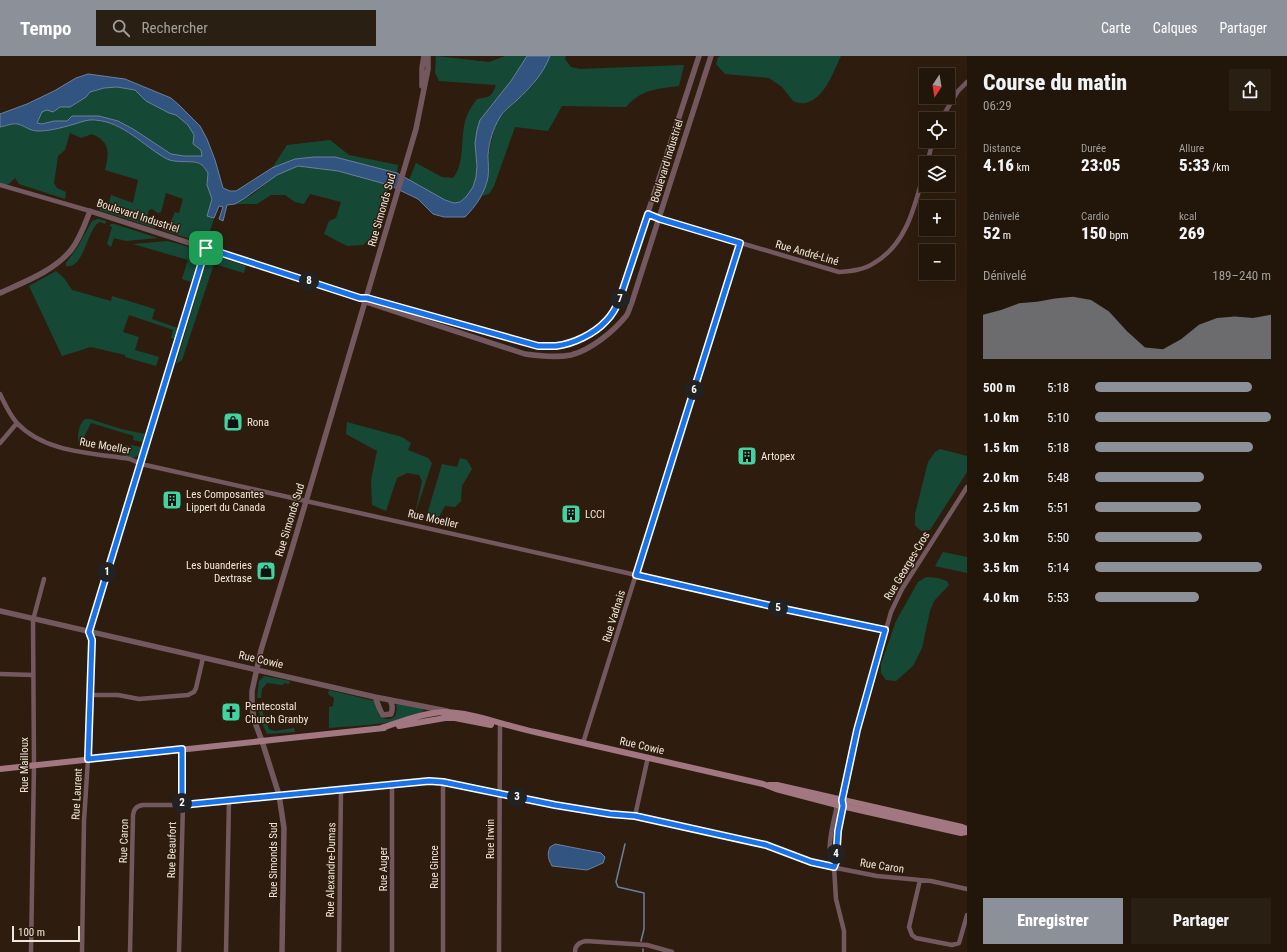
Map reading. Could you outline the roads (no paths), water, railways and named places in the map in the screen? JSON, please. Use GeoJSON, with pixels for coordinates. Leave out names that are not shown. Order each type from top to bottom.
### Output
{"type":"FeatureCollection","features":[{"type":"Feature","properties":{"kind":"main road","name":"Rue Cowie"},"geometry":{"type":"LineString","coordinates":[[455,712],[517,728],[763,784],[776,785],[841,804],[962,826],[967,830]]}},
{"type":"Feature","properties":{"kind":"main road"},"geometry":{"type":"LineString","coordinates":[[0,769],[381,728],[424,714],[455,712]]}},
{"type":"Feature","properties":{"kind":"main road","name":"Rue Cowie"},"geometry":{"type":"LineString","coordinates":[[381,728],[445,718],[455,718],[517,728]]}},
{"type":"Feature","properties":{"kind":"street","name":"Rue Simonds Sud"},"geometry":{"type":"LineString","coordinates":[[422,100],[422,68],[424,56]]}},
{"type":"Feature","properties":{"kind":"street","name":"Rue Simonds Sud"},"geometry":{"type":"LineString","coordinates":[[282,952],[284,828],[279,795],[254,720],[252,691],[261,650],[416,130],[428,69],[428,56]]}},
{"type":"Feature","properties":{"kind":"street","name":"Boulevard Industriel"},"geometry":{"type":"LineString","coordinates":[[366,300],[538,346],[556,346],[570,342],[591,332],[606,322],[620,298],[699,56]]}},
{"type":"Feature","properties":{"kind":"street","name":"Boulevard Industriel"},"geometry":{"type":"LineString","coordinates":[[0,185],[90,211],[206,248],[525,354],[545,356],[573,354],[595,344],[612,331],[626,315],[632,302],[660,219],[711,56]]}},
{"type":"Feature","properties":{"kind":"street"},"geometry":{"type":"LineString","coordinates":[[945,112],[958,91],[967,82]]}},
{"type":"Feature","properties":{"kind":"street","name":"Rue André-Liné"},"geometry":{"type":"LineString","coordinates":[[648,214],[660,219],[839,272],[857,270],[874,263],[890,250],[902,237],[910,219],[919,188]]}},
{"type":"Feature","properties":{"kind":"street"},"geometry":{"type":"LineString","coordinates":[[0,293],[30,280],[64,258],[72,249],[79,237],[90,211]]}},
{"type":"Feature","properties":{"kind":"street","name":"Rue Vadnais"},"geometry":{"type":"LineString","coordinates":[[583,743],[740,243]]}},
{"type":"Feature","properties":{"kind":"street","name":"Rue Laurent"},"geometry":{"type":"LineString","coordinates":[[82,952],[84,822],[91,695],[92,640],[89,632],[206,248]]}},
{"type":"Feature","properties":{"kind":"street","name":"Rue Moeller"},"geometry":{"type":"LineString","coordinates":[[0,394],[10,414],[17,423],[31,436],[45,443],[83,452],[130,459],[141,464],[789,610],[885,630]]}},
{"type":"Feature","properties":{"kind":"street"},"geometry":{"type":"LineString","coordinates":[[0,443],[17,423]]}},
{"type":"Feature","properties":{"kind":"street","name":"Rue Georges-Cros"},"geometry":{"type":"LineString","coordinates":[[834,867],[831,862],[831,836],[841,804],[857,730],[891,612],[902,589],[967,487]]}},
{"type":"Feature","properties":{"kind":"street","name":"Rue Mailloux"},"geometry":{"type":"LineString","coordinates":[[32,952],[34,620],[44,579]]}},
{"type":"Feature","properties":{"kind":"street","name":"Rue Cowie"},"geometry":{"type":"LineString","coordinates":[[0,612],[375,697],[455,712]]}},
{"type":"Feature","properties":{"kind":"street"},"geometry":{"type":"LineString","coordinates":[[91,695],[118,695],[140,699],[188,695],[194,692],[196,688],[203,658]]}},
{"type":"Feature","properties":{"kind":"street"},"geometry":{"type":"LineString","coordinates":[[0,674],[33,675]]}},
{"type":"Feature","properties":{"kind":"street"},"geometry":{"type":"LineString","coordinates":[[375,697],[380,712],[383,715],[391,714],[393,710],[390,700]]}},
{"type":"Feature","properties":{"kind":"street","name":"Rue Irwin"},"geometry":{"type":"LineString","coordinates":[[499,952],[500,726]]}},
{"type":"Feature","properties":{"kind":"street","name":"Rue Beaufort"},"geometry":{"type":"LineString","coordinates":[[179,952],[182,749]]}},
{"type":"Feature","properties":{"kind":"street"},"geometry":{"type":"LineString","coordinates":[[635,816],[648,757]]}},
{"type":"Feature","properties":{"kind":"street","name":"Rue Caron"},"geometry":{"type":"LineString","coordinates":[[130,952],[134,810],[138,806],[182,805],[229,801],[429,781],[443,782],[555,805],[610,814],[635,816],[766,845],[811,862],[877,876],[944,883],[967,889]]}},
{"type":"Feature","properties":{"kind":"street","name":"Rue Gince"},"geometry":{"type":"LineString","coordinates":[[443,782],[443,952]]}},
{"type":"Feature","properties":{"kind":"street","name":"Rue Auger"},"geometry":{"type":"LineString","coordinates":[[392,785],[392,952]]}},
{"type":"Feature","properties":{"kind":"street","name":"Rue Alexandre-Dumas"},"geometry":{"type":"LineString","coordinates":[[339,952],[341,789]]}},
{"type":"Feature","properties":{"kind":"street"},"geometry":{"type":"LineString","coordinates":[[226,952],[229,801]]}},
{"type":"Feature","properties":{"kind":"street","name":"Rue Georges-Cros"},"geometry":{"type":"LineString","coordinates":[[841,804],[836,862],[834,867],[836,898],[844,931],[844,952]]}},
{"type":"Feature","properties":{"kind":"street"},"geometry":{"type":"LineString","coordinates":[[831,836],[837,837]]}},
{"type":"Feature","properties":{"kind":"street"},"geometry":{"type":"LineString","coordinates":[[920,880],[909,927],[912,935],[916,938],[952,945],[959,943],[967,915]]}},
{"type":"Feature","properties":{"kind":"street"},"geometry":{"type":"LineString","coordinates":[[575,952],[578,944],[586,941],[647,945],[672,952]]}},
{"type":"Feature","properties":{"kind":"water"},"geometry":{"type":"Polygon","coordinates":[[[527,56],[550,56],[544,69],[532,85],[501,115],[493,131],[489,146],[487,183],[480,199],[465,217],[444,217],[433,214],[418,199],[389,185],[338,171],[298,166],[277,175],[235,204],[227,205],[223,221],[219,219],[223,207],[219,206],[214,218],[207,216],[212,199],[207,185],[208,173],[202,165],[195,162],[167,159],[133,135],[115,125],[92,120],[42,131],[32,130],[18,124],[0,127],[0,114],[27,104],[76,78],[88,74],[125,79],[171,98],[200,126],[215,160],[223,188],[230,191],[236,191],[272,168],[295,159],[335,157],[397,173],[445,200],[454,203],[460,202],[466,197],[473,187],[477,166],[475,143],[480,120],[511,81],[527,56]],[[117,87],[104,88],[90,92],[86,97],[70,107],[60,107],[53,112],[47,110],[42,112],[37,123],[42,124],[54,121],[67,121],[72,116],[99,116],[118,121],[171,154],[202,156],[201,150],[193,144],[194,135],[188,125],[176,115],[146,101],[135,90],[117,87]]]}},
{"type":"Feature","properties":{"kind":"water"},"geometry":{"type":"Polygon","coordinates":[[[555,844],[601,853],[605,857],[603,863],[587,870],[552,866],[548,852],[550,847],[555,844]]]}},
{"type":"Feature","properties":{"kind":"waterway"},"geometry":{"type":"LineString","coordinates":[[625,844],[616,882],[618,887],[644,893],[644,929],[641,941]]}},
{"type":"Feature","properties":{"kind":"place","name":"Rona"},"geometry":{"type":"Point","coordinates":[233,422]}},
{"type":"Feature","properties":{"kind":"place","name":"Artopex"},"geometry":{"type":"Point","coordinates":[747,456]}},
{"type":"Feature","properties":{"kind":"place","name":"Les Composantes Lippert du Canada"},"geometry":{"type":"Point","coordinates":[172,500]}},
{"type":"Feature","properties":{"kind":"place","name":"LCCI"},"geometry":{"type":"Point","coordinates":[571,514]}},
{"type":"Feature","properties":{"kind":"place","name":"Les buanderies Dextrase"},"geometry":{"type":"Point","coordinates":[266,571]}},
{"type":"Feature","properties":{"kind":"place","name":"Pentecostal Church Granby"},"geometry":{"type":"Point","coordinates":[231,712]}}]}
